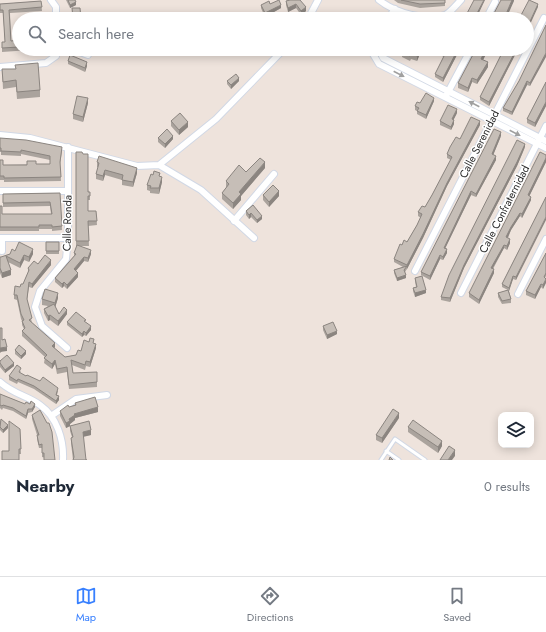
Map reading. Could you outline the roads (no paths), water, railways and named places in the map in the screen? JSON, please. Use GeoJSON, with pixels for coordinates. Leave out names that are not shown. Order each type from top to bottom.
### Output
{"type":"FeatureCollection","features":[{"type":"Feature","properties":{"kind":"street"},"geometry":{"type":"LineString","coordinates":[[51,0],[56,7],[56,12]]}},
{"type":"Feature","properties":{"kind":"street"},"geometry":{"type":"LineString","coordinates":[[312,12],[318,0]]}},
{"type":"Feature","properties":{"kind":"street"},"geometry":{"type":"LineString","coordinates":[[379,0],[387,7],[404,12]]}},
{"type":"Feature","properties":{"kind":"street"},"geometry":{"type":"LineString","coordinates":[[448,12],[461,0]]}},
{"type":"Feature","properties":{"kind":"street"},"geometry":{"type":"LineString","coordinates":[[490,12],[495,2]]}},
{"type":"Feature","properties":{"kind":"street","name":"Calle Serenidad"},"geometry":{"type":"LineString","coordinates":[[534,37],[544,18]]}},
{"type":"Feature","properties":{"kind":"street"},"geometry":{"type":"LineString","coordinates":[[0,67],[46,63],[56,56]]}},
{"type":"Feature","properties":{"kind":"street"},"geometry":{"type":"LineString","coordinates":[[159,165],[216,119],[277,56]]}},
{"type":"Feature","properties":{"kind":"street"},"geometry":{"type":"LineString","coordinates":[[376,56],[379,64],[447,94]]}},
{"type":"Feature","properties":{"kind":"street"},"geometry":{"type":"LineString","coordinates":[[383,56],[384,58],[447,94],[492,118],[541,141],[546,148]]}},
{"type":"Feature","properties":{"kind":"street"},"geometry":{"type":"LineString","coordinates":[[447,94],[467,56]]}},
{"type":"Feature","properties":{"kind":"street","name":"Calle Serenidad"},"geometry":{"type":"LineString","coordinates":[[415,271],[524,56]]}},
{"type":"Feature","properties":{"kind":"street","name":"Calle Confraternidad"},"geometry":{"type":"LineString","coordinates":[[461,293],[541,141],[546,126]]}},
{"type":"Feature","properties":{"kind":"street"},"geometry":{"type":"LineString","coordinates":[[0,135],[30,138],[137,166],[159,165],[201,190],[254,238]]}},
{"type":"Feature","properties":{"kind":"street","name":"Calle Ronda"},"geometry":{"type":"LineString","coordinates":[[67,348],[42,326],[35,307],[40,292],[66,259],[68,238],[68,147]]}},
{"type":"Feature","properties":{"kind":"street"},"geometry":{"type":"LineString","coordinates":[[234,221],[274,174]]}},
{"type":"Feature","properties":{"kind":"street"},"geometry":{"type":"LineString","coordinates":[[0,191],[68,191]]}},
{"type":"Feature","properties":{"kind":"street"},"geometry":{"type":"LineString","coordinates":[[2,251],[1,238],[68,238]]}},
{"type":"Feature","properties":{"kind":"street"},"geometry":{"type":"LineString","coordinates":[[518,294],[546,239]]}},
{"type":"Feature","properties":{"kind":"street"},"geometry":{"type":"LineString","coordinates":[[0,382],[10,391],[40,404],[51,416],[58,428],[64,452],[63,460]]}},
{"type":"Feature","properties":{"kind":"street"},"geometry":{"type":"LineString","coordinates":[[51,416],[76,399],[107,395]]}},
{"type":"Feature","properties":{"kind":"lane"},"geometry":{"type":"LineString","coordinates":[[381,460],[393,440],[397,440],[425,460]]}},
{"type":"Feature","properties":{"kind":"lane"},"geometry":{"type":"LineString","coordinates":[[386,452],[399,460]]}}]}
